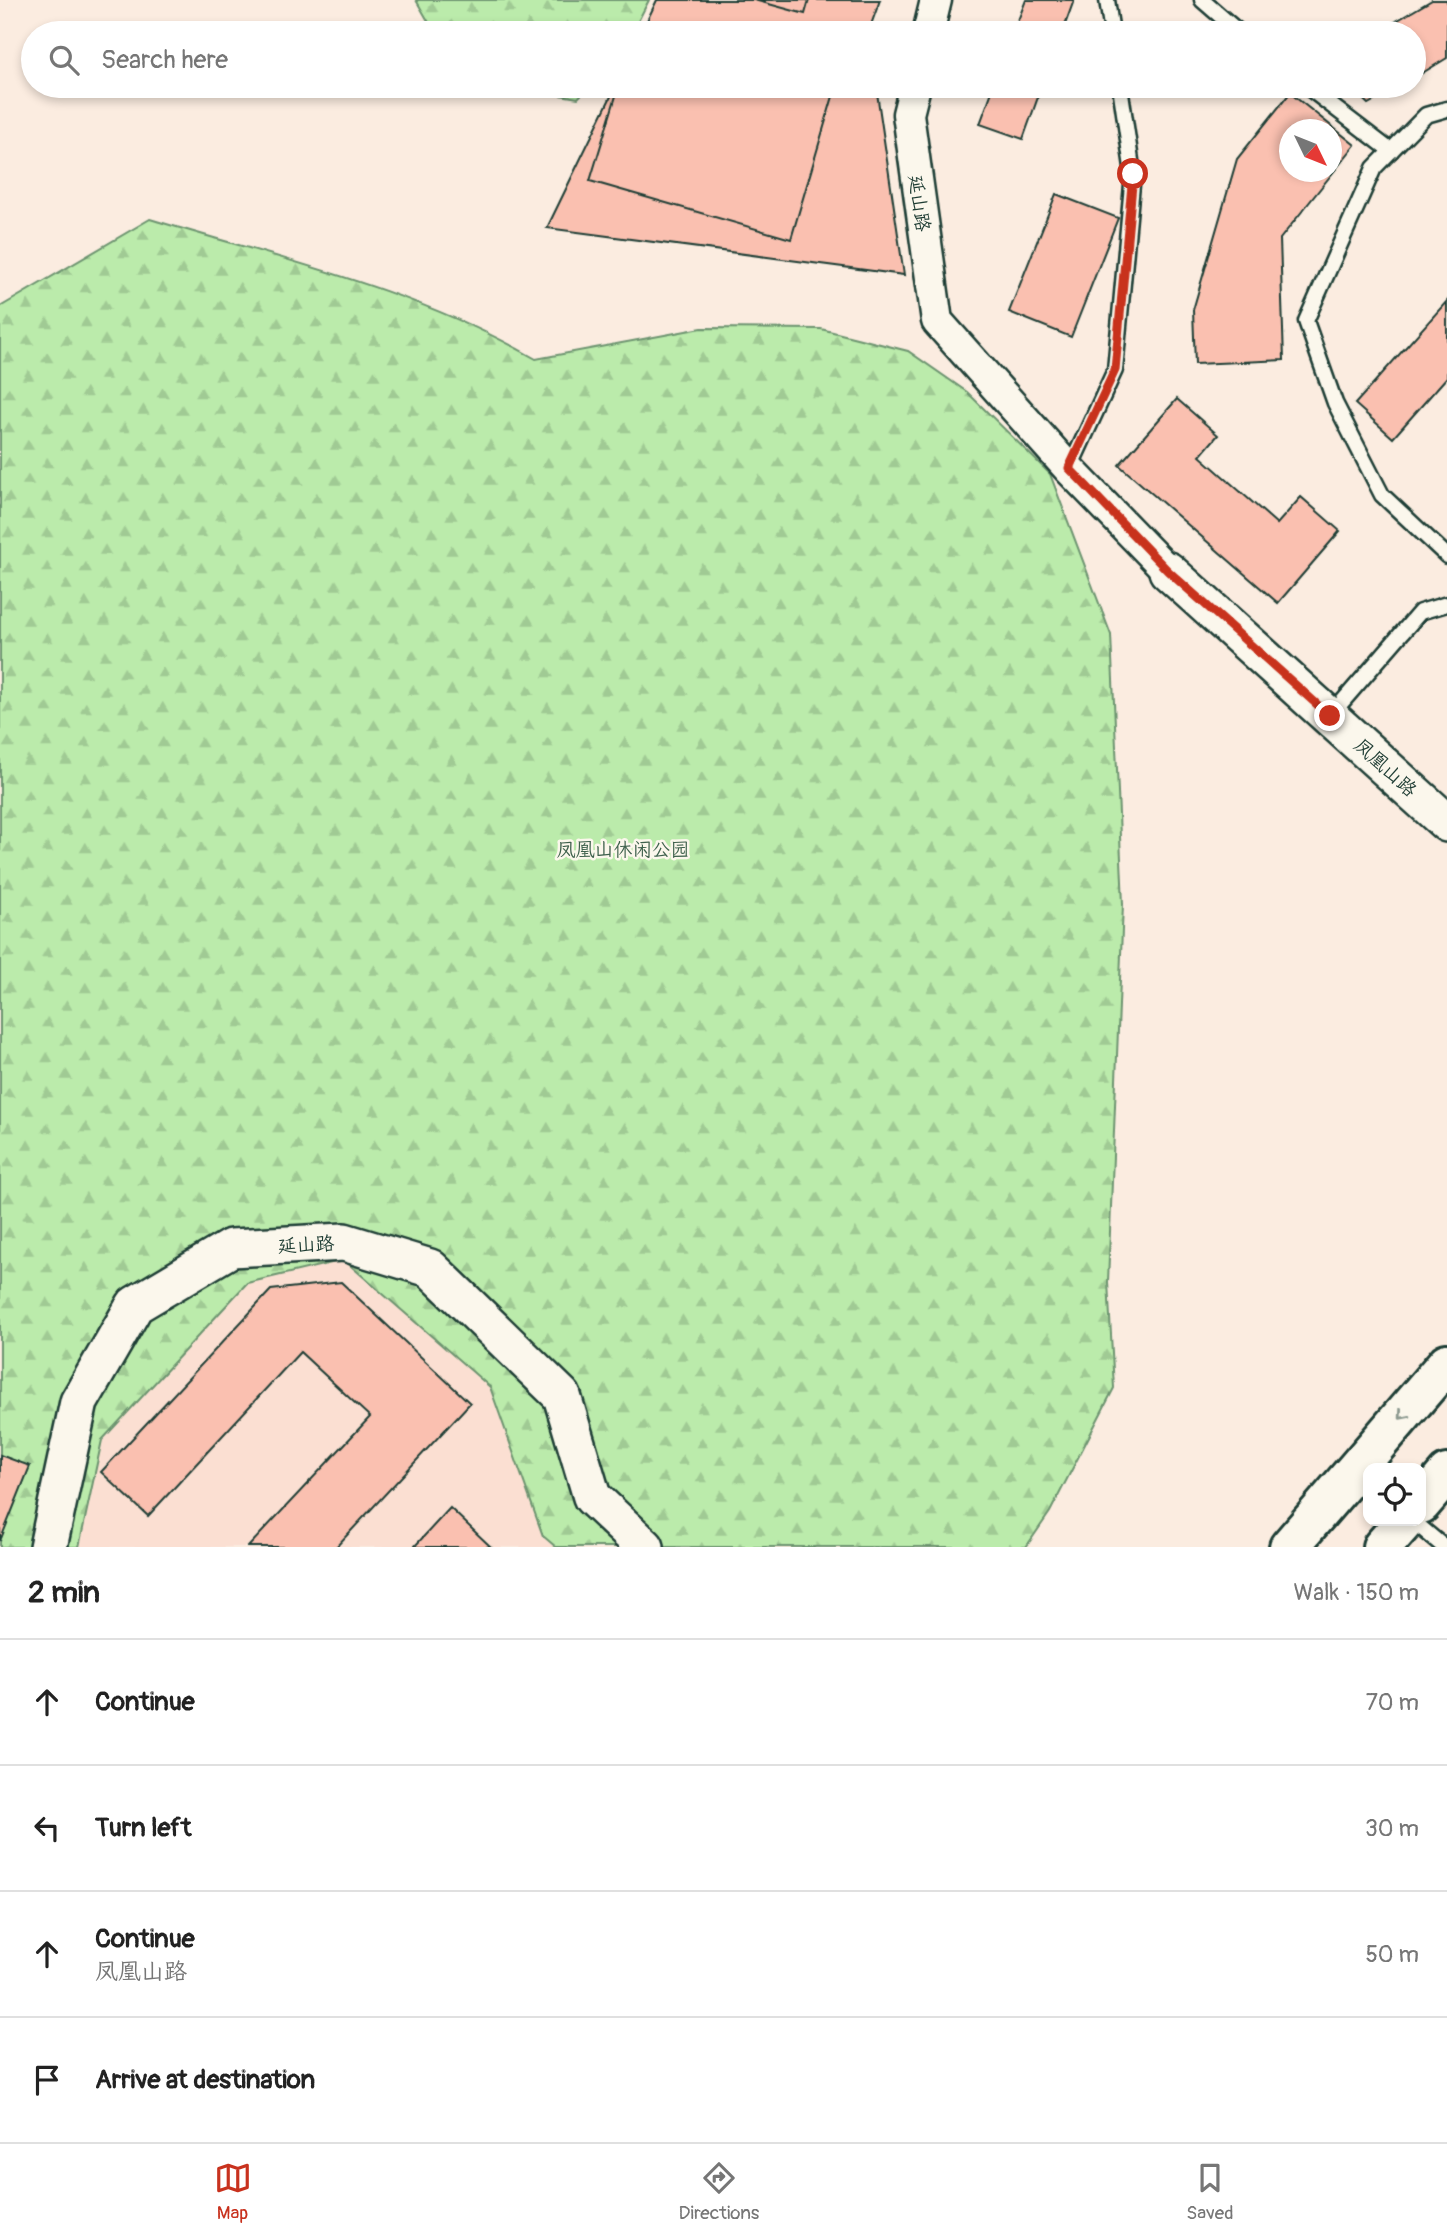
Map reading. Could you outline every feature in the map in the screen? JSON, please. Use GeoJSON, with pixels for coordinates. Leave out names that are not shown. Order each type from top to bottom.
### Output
{"type":"FeatureCollection","features":[{"type":"Feature","properties":{"kind":"main road"},"geometry":{"type":"LineString","coordinates":[[1289,1547],[1361,1477],[1447,1363]]}},
{"type":"Feature","properties":{"kind":"main road"},"geometry":{"type":"LineString","coordinates":[[1426,1498],[1447,1474]]}},
{"type":"Feature","properties":{"kind":"main road"},"geometry":{"type":"LineString","coordinates":[[1382,1547],[1401,1526]]}},
{"type":"Feature","properties":{"kind":"street"},"geometry":{"type":"LineString","coordinates":[[931,21],[936,0]]}},
{"type":"Feature","properties":{"kind":"street","name":"延山路"},"geometry":{"type":"LineString","coordinates":[[912,98],[908,114],[937,321],[1068,472]]}},
{"type":"Feature","properties":{"kind":"street"},"geometry":{"type":"LineString","coordinates":[[1068,472],[1168,571]]}},
{"type":"Feature","properties":{"kind":"street","name":"凤凰山路"},"geometry":{"type":"LineString","coordinates":[[1168,571],[1447,823]]}},
{"type":"Feature","properties":{"kind":"street","name":"延山路"},"geometry":{"type":"LineString","coordinates":[[48,1547],[79,1402],[135,1306],[231,1248],[344,1242],[430,1268],[562,1396],[592,1497],[645,1547]]}},
{"type":"Feature","properties":{"kind":"lane"},"geometry":{"type":"LineString","coordinates":[[1107,0],[1110,21]]}},
{"type":"Feature","properties":{"kind":"lane"},"geometry":{"type":"LineString","coordinates":[[1202,0],[1226,21]]}},
{"type":"Feature","properties":{"kind":"lane"},"geometry":{"type":"LineString","coordinates":[[1068,472],[1115,370],[1133,174],[1122,98]]}},
{"type":"Feature","properties":{"kind":"lane"},"geometry":{"type":"LineString","coordinates":[[1322,98],[1391,150]]}},
{"type":"Feature","properties":{"kind":"lane"},"geometry":{"type":"LineString","coordinates":[[1447,109],[1426,115],[1374,168],[1306,321],[1335,403],[1382,495],[1447,556]]}},
{"type":"Feature","properties":{"kind":"lane"},"geometry":{"type":"LineString","coordinates":[[1330,716],[1420,612],[1447,604]]}},
{"type":"Feature","properties":{"kind":"lane"},"geometry":{"type":"LineString","coordinates":[[1419,1526],[1444,1547]]}},
{"type":"Feature","properties":{"kind":"shaded area"},"geometry":{"type":"Polygon","coordinates":[[[344,1260],[490,1387],[543,1535],[556,1547],[79,1547],[102,1440],[247,1283],[344,1260]]]}},
{"type":"Feature","properties":{"kind":"green space"},"geometry":{"type":"Polygon","coordinates":[[[416,0],[649,0],[638,21],[428,21],[416,0]]]}},
{"type":"Feature","properties":{"kind":"green space","name":"凤凰山休闲公园"},"geometry":{"type":"Polygon","coordinates":[[[150,219],[396,295],[491,335],[536,359],[702,328],[821,329],[908,351],[967,392],[1050,474],[1111,635],[1123,904],[1108,1282],[1114,1388],[1050,1512],[1026,1547],[556,1547],[543,1536],[490,1387],[344,1260],[247,1283],[102,1440],[79,1547],[0,1547],[0,307],[150,219]]]}},
{"type":"Feature","properties":{"kind":"building"},"geometry":{"type":"Polygon","coordinates":[[[657,0],[880,0],[872,21],[647,21],[657,0]]]}},
{"type":"Feature","properties":{"kind":"building"},"geometry":{"type":"Polygon","coordinates":[[[754,0],[809,0],[805,14],[754,0]]]}},
{"type":"Feature","properties":{"kind":"building"},"geometry":{"type":"Polygon","coordinates":[[[1026,0],[1074,0],[1066,21],[1018,21],[1026,0]]]}},
{"type":"Feature","properties":{"kind":"building"},"geometry":{"type":"Polygon","coordinates":[[[1432,0],[1447,0],[1447,58],[1426,71],[1426,21],[1396,21],[1432,0]]]}},
{"type":"Feature","properties":{"kind":"building"},"geometry":{"type":"Polygon","coordinates":[[[610,98],[878,98],[904,275],[547,228],[610,98]]]}},
{"type":"Feature","properties":{"kind":"building"},"geometry":{"type":"Polygon","coordinates":[[[615,98],[832,98],[791,239],[590,181],[615,98]]]}},
{"type":"Feature","properties":{"kind":"building"},"geometry":{"type":"Polygon","coordinates":[[[990,98],[1038,98],[1023,139],[980,124],[990,98]]]}},
{"type":"Feature","properties":{"kind":"building"},"geometry":{"type":"Polygon","coordinates":[[[1286,98],[1296,98],[1322,119],[1279,119],[1279,182],[1325,182],[1280,239],[1284,360],[1195,364],[1193,310],[1237,159],[1286,98]]]}},
{"type":"Feature","properties":{"kind":"building"},"geometry":{"type":"Polygon","coordinates":[[[1362,98],[1379,98],[1368,104],[1362,98]]]}},
{"type":"Feature","properties":{"kind":"building"},"geometry":{"type":"Polygon","coordinates":[[[1342,135],[1355,145],[1342,161],[1342,135]]]}},
{"type":"Feature","properties":{"kind":"building"},"geometry":{"type":"Polygon","coordinates":[[[1056,194],[1118,218],[1071,337],[1009,312],[1056,194]]]}},
{"type":"Feature","properties":{"kind":"building"},"geometry":{"type":"Polygon","coordinates":[[[1447,301],[1447,377],[1393,438],[1355,404],[1447,301]]]}},
{"type":"Feature","properties":{"kind":"building"},"geometry":{"type":"Polygon","coordinates":[[[1177,399],[1218,435],[1200,456],[1277,524],[1301,497],[1340,531],[1278,603],[1119,465],[1177,399]]]}},
{"type":"Feature","properties":{"kind":"building"},"geometry":{"type":"Polygon","coordinates":[[[341,1282],[470,1403],[336,1547],[248,1547],[370,1417],[300,1352],[148,1516],[101,1472],[271,1290],[341,1282]]]}},
{"type":"Feature","properties":{"kind":"building"},"geometry":{"type":"Polygon","coordinates":[[[0,1455],[30,1466],[0,1541],[0,1455]]]}},
{"type":"Feature","properties":{"kind":"building"},"geometry":{"type":"Polygon","coordinates":[[[450,1508],[491,1547],[414,1547],[450,1508]]]}},
{"type":"Feature","properties":{"kind":"route"},"geometry":{"type":"LineString","coordinates":[[1133,174],[1115,370],[1069,468],[1168,571],[1330,716]]}}]}
